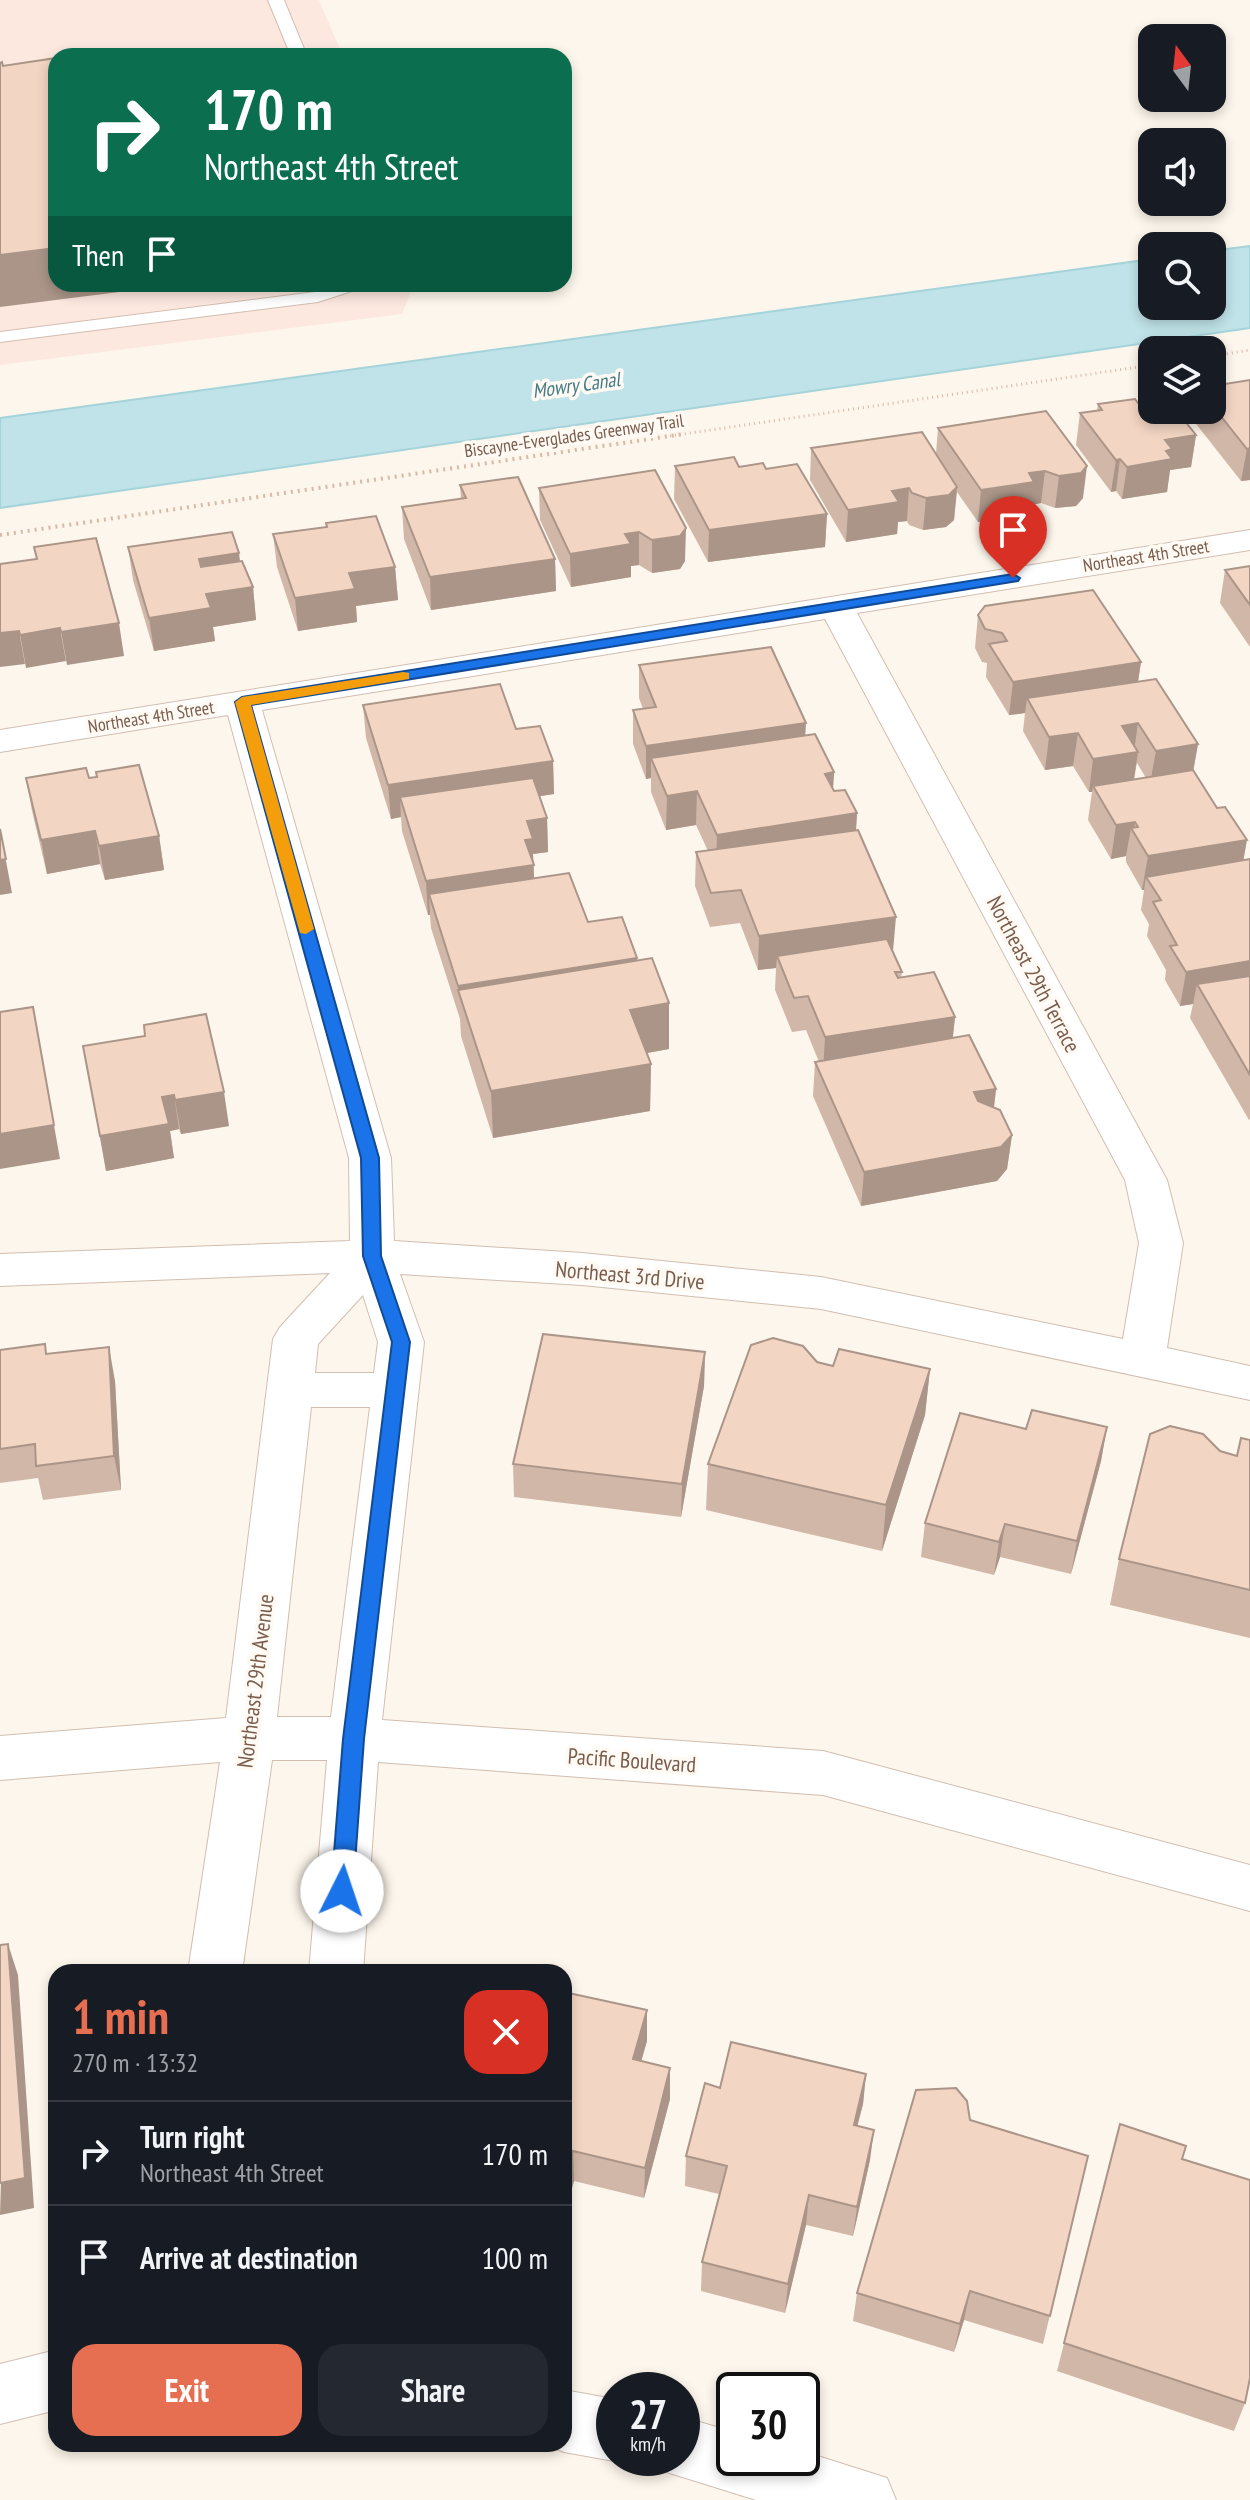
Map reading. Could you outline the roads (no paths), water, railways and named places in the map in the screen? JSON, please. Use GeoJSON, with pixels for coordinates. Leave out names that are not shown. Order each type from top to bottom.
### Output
{"type":"FeatureCollection","features":[{"type":"Feature","properties":{"kind":"street","name":"Northeast 4th Street"},"geometry":{"type":"LineString","coordinates":[[0,741],[1250,540]]}},
{"type":"Feature","properties":{"kind":"street","name":"Northeast 29th Terrace"},"geometry":{"type":"LineString","coordinates":[[836,606],[1146,1180],[1161,1243],[1142,1360]]}},
{"type":"Feature","properties":{"kind":"street"},"geometry":{"type":"LineString","coordinates":[[242,702],[370,1158],[372,1256],[401,1342],[354,1739],[337,1964]]}},
{"type":"Feature","properties":{"kind":"street","name":"Northeast 3rd Drive"},"geometry":{"type":"LineString","coordinates":[[0,1270],[372,1256],[582,1269],[821,1293],[1250,1383]]}},
{"type":"Feature","properties":{"kind":"street","name":"Northeast 29th Avenue"},"geometry":{"type":"LineString","coordinates":[[216,1964],[249,1738],[296,1339],[372,1256]]}},
{"type":"Feature","properties":{"kind":"street"},"geometry":{"type":"LineString","coordinates":[[291,1390],[395,1390]]}},
{"type":"Feature","properties":{"kind":"street","name":"Pacific Boulevard"},"geometry":{"type":"LineString","coordinates":[[0,1758],[249,1738],[354,1739],[823,1773],[1250,1888]]}},
{"type":"Feature","properties":{"kind":"street"},"geometry":{"type":"LineString","coordinates":[[0,2394],[48,2382]]}},
{"type":"Feature","properties":{"kind":"street"},"geometry":{"type":"LineString","coordinates":[[572,2422],[596,2427]]}},
{"type":"Feature","properties":{"kind":"street"},"geometry":{"type":"LineString","coordinates":[[700,2453],[865,2500]]}},
{"type":"Feature","properties":{"kind":"lane"},"geometry":{"type":"LineString","coordinates":[[276,0],[296,48]]}},
{"type":"Feature","properties":{"kind":"lane"},"geometry":{"type":"LineString","coordinates":[[0,337],[318,297],[332,292]]}},
{"type":"Feature","properties":{"kind":"water","name":"Mowry Canal"},"geometry":{"type":"Polygon","coordinates":[[[1250,246],[1250,328],[1194,336],[1138,336],[1138,344],[0,508],[0,418],[1138,261],[1138,320],[1226,320],[1226,249],[1250,246]]]}}]}
